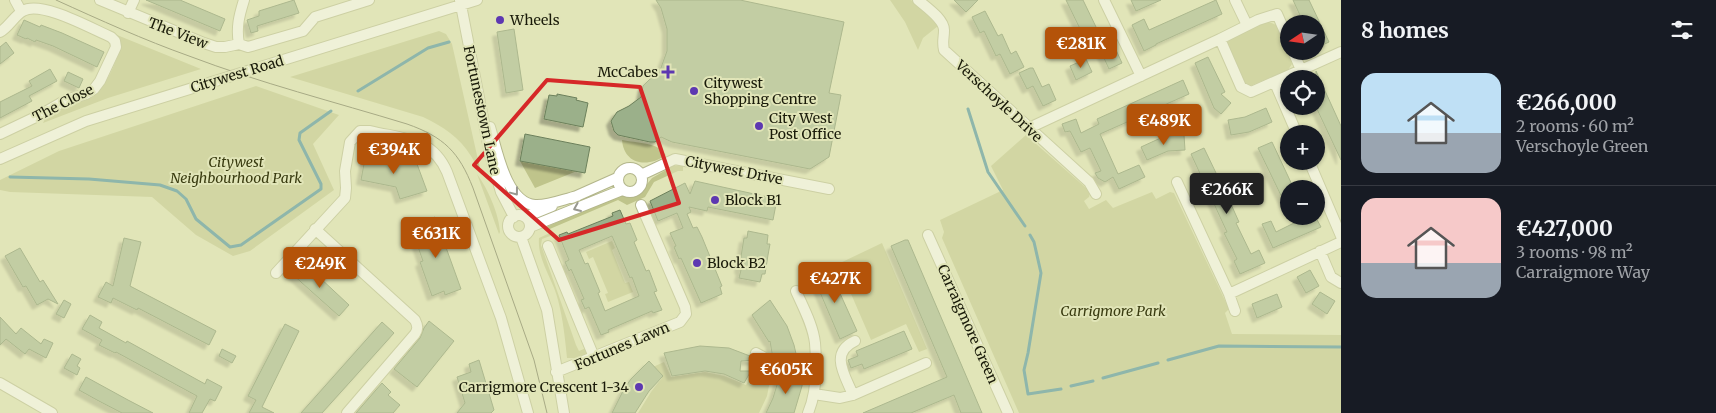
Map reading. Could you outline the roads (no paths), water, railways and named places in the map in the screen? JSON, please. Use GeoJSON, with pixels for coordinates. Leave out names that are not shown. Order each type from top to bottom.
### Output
{"type":"FeatureCollection","features":[{"type":"Feature","properties":{"kind":"street"},"geometry":{"type":"LineString","coordinates":[[0,32],[5,30],[21,11],[15,0]]}},
{"type":"Feature","properties":{"kind":"street","name":"The View"},"geometry":{"type":"LineString","coordinates":[[100,0],[128,13],[216,47],[226,48],[239,44],[248,47],[303,31],[315,17],[368,0]]}},
{"type":"Feature","properties":{"kind":"street"},"geometry":{"type":"LineString","coordinates":[[128,13],[134,0]]}},
{"type":"Feature","properties":{"kind":"street"},"geometry":{"type":"LineString","coordinates":[[239,44],[237,23],[244,0]]}},
{"type":"Feature","properties":{"kind":"street","name":"Citywest Road"},"geometry":{"type":"LineString","coordinates":[[0,159],[86,121],[461,3],[477,0]]}},
{"type":"Feature","properties":{"kind":"street","name":"Verschoyle Drive"},"geometry":{"type":"LineString","coordinates":[[918,0],[941,21],[944,28],[942,41],[944,50],[1089,182],[1096,194]]}},
{"type":"Feature","properties":{"kind":"street"},"geometry":{"type":"LineString","coordinates":[[1104,0],[1141,76]]}},
{"type":"Feature","properties":{"kind":"street"},"geometry":{"type":"LineString","coordinates":[[1235,0],[1248,26]]}},
{"type":"Feature","properties":{"kind":"street","name":"Fortunestown Lane"},"geometry":{"type":"LineString","coordinates":[[461,3],[478,99],[494,172],[501,192],[514,217],[509,222],[508,229],[515,236],[521,237],[547,310],[564,413]]}},
{"type":"Feature","properties":{"kind":"street","name":"The Close"},"geometry":{"type":"LineString","coordinates":[[0,134],[40,116],[60,102],[86,94],[94,89],[100,82],[116,51],[116,45],[111,38],[59,14],[35,8],[21,11]]}},
{"type":"Feature","properties":{"kind":"street"},"geometry":{"type":"LineString","coordinates":[[1029,128],[1248,26],[1278,14],[1280,19]]}},
{"type":"Feature","properties":{"kind":"street"},"geometry":{"type":"LineString","coordinates":[[1220,39],[1241,86],[1251,92],[1280,80]]}},
{"type":"Feature","properties":{"kind":"street"},"geometry":{"type":"LineString","coordinates":[[1297,60],[1301,70],[1341,52]]}},
{"type":"Feature","properties":{"kind":"street"},"geometry":{"type":"LineString","coordinates":[[1275,83],[1293,125]]}},
{"type":"Feature","properties":{"kind":"street"},"geometry":{"type":"LineString","coordinates":[[478,99],[485,110],[506,179],[518,197],[526,203],[538,205],[577,196]]}},
{"type":"Feature","properties":{"kind":"street"},"geometry":{"type":"LineString","coordinates":[[276,272],[345,198],[347,158],[350,142],[357,133],[370,131],[420,143],[436,152],[448,172],[501,318],[528,413]]}},
{"type":"Feature","properties":{"kind":"street","name":"Citywest Drive"},"geometry":{"type":"LineString","coordinates":[[641,175],[675,159],[829,189]]}},
{"type":"Feature","properties":{"kind":"street"},"geometry":{"type":"LineString","coordinates":[[525,217],[617,178],[621,171],[628,167],[636,169],[641,175],[642,183],[637,190],[630,192],[622,190],[530,227]]}},
{"type":"Feature","properties":{"kind":"street"},"geometry":{"type":"LineString","coordinates":[[1313,170],[1341,236]]}},
{"type":"Feature","properties":{"kind":"street"},"geometry":{"type":"LineString","coordinates":[[617,178],[618,185],[622,190]]}},
{"type":"Feature","properties":{"kind":"street"},"geometry":{"type":"LineString","coordinates":[[1177,182],[1230,294],[1235,311]]}},
{"type":"Feature","properties":{"kind":"street","name":"Fortunes Lawn"},"geometry":{"type":"LineString","coordinates":[[556,372],[680,322],[686,314],[685,307],[641,205]]}},
{"type":"Feature","properties":{"kind":"street"},"geometry":{"type":"LineString","coordinates":[[514,217],[520,215],[529,222],[530,227],[527,234],[521,237]]}},
{"type":"Feature","properties":{"kind":"street"},"geometry":{"type":"LineString","coordinates":[[315,229],[415,320],[417,324],[418,330],[415,334],[347,413]]}},
{"type":"Feature","properties":{"kind":"street","name":"Carraigmore Green"},"geometry":{"type":"LineString","coordinates":[[928,235],[1008,413]]}},
{"type":"Feature","properties":{"kind":"street"},"geometry":{"type":"LineString","coordinates":[[1230,294],[1341,242]]}},
{"type":"Feature","properties":{"kind":"street"},"geometry":{"type":"LineString","coordinates":[[548,246],[594,357]]}},
{"type":"Feature","properties":{"kind":"street"},"geometry":{"type":"LineString","coordinates":[[1320,251],[1331,277],[1341,283]]}},
{"type":"Feature","properties":{"kind":"street"},"geometry":{"type":"LineString","coordinates":[[796,291],[808,318],[815,342],[816,378],[814,394],[808,413]]}},
{"type":"Feature","properties":{"kind":"street"},"geometry":{"type":"LineString","coordinates":[[854,395],[841,363],[841,352],[846,345],[855,341]]}},
{"type":"Feature","properties":{"kind":"street"},"geometry":{"type":"LineString","coordinates":[[756,353],[765,358],[766,368],[815,369]]}},
{"type":"Feature","properties":{"kind":"street"},"geometry":{"type":"LineString","coordinates":[[814,394],[840,398],[854,395],[926,363]]}},
{"type":"Feature","properties":{"kind":"street"},"geometry":{"type":"LineString","coordinates":[[0,383],[52,413]]}},
{"type":"Feature","properties":{"kind":"waterway"},"geometry":{"type":"LineString","coordinates":[[358,91],[428,48],[449,42]]}},
{"type":"Feature","properties":{"kind":"waterway"},"geometry":{"type":"LineString","coordinates":[[968,109],[988,172],[1025,226]]}},
{"type":"Feature","properties":{"kind":"waterway"},"geometry":{"type":"LineString","coordinates":[[10,177],[89,179],[160,185],[177,191],[186,199],[196,219],[230,247],[241,245],[321,189],[321,184],[299,140],[300,133],[331,111]]}},
{"type":"Feature","properties":{"kind":"waterway"},"geometry":{"type":"LineString","coordinates":[[1030,235],[1034,242],[1041,273],[1024,370],[1028,394],[1061,389]]}},
{"type":"Feature","properties":{"kind":"waterway"},"geometry":{"type":"LineString","coordinates":[[1168,360],[1219,346],[1341,347]]}},
{"type":"Feature","properties":{"kind":"waterway"},"geometry":{"type":"LineString","coordinates":[[1103,378],[1158,363]]}},
{"type":"Feature","properties":{"kind":"waterway"},"geometry":{"type":"LineString","coordinates":[[1071,386],[1093,381]]}},
{"type":"Feature","properties":{"kind":"tram line"},"geometry":{"type":"LineString","coordinates":[[56,0],[139,37],[216,66],[270,84],[407,124],[431,134],[449,147],[468,175],[473,188],[534,360],[547,413]]}},
{"type":"Feature","properties":{"kind":"place","name":"Wheels"},"geometry":{"type":"Point","coordinates":[500,20]}},
{"type":"Feature","properties":{"kind":"place","name":"McCabes"},"geometry":{"type":"Point","coordinates":[668,72]}},
{"type":"Feature","properties":{"kind":"place","name":"Citywest Shopping Centre"},"geometry":{"type":"Point","coordinates":[694,91]}},
{"type":"Feature","properties":{"kind":"place","name":"City West Post Office"},"geometry":{"type":"Point","coordinates":[759,126]}},
{"type":"Feature","properties":{"kind":"place","name":"Block B1"},"geometry":{"type":"Point","coordinates":[715,200]}},
{"type":"Feature","properties":{"kind":"place","name":"Block B2"},"geometry":{"type":"Point","coordinates":[697,263]}},
{"type":"Feature","properties":{"kind":"place","name":"Carrigmore Crescent 1-34"},"geometry":{"type":"Point","coordinates":[639,387]}},
{"type":"Feature","properties":{"kind":"park label","name":"Citywest Neighbourhood Park"},"geometry":{"type":"Point","coordinates":[236,170]}},
{"type":"Feature","properties":{"kind":"park label","name":"Carrigmore Park"},"geometry":{"type":"Point","coordinates":[1113,311]}}]}
